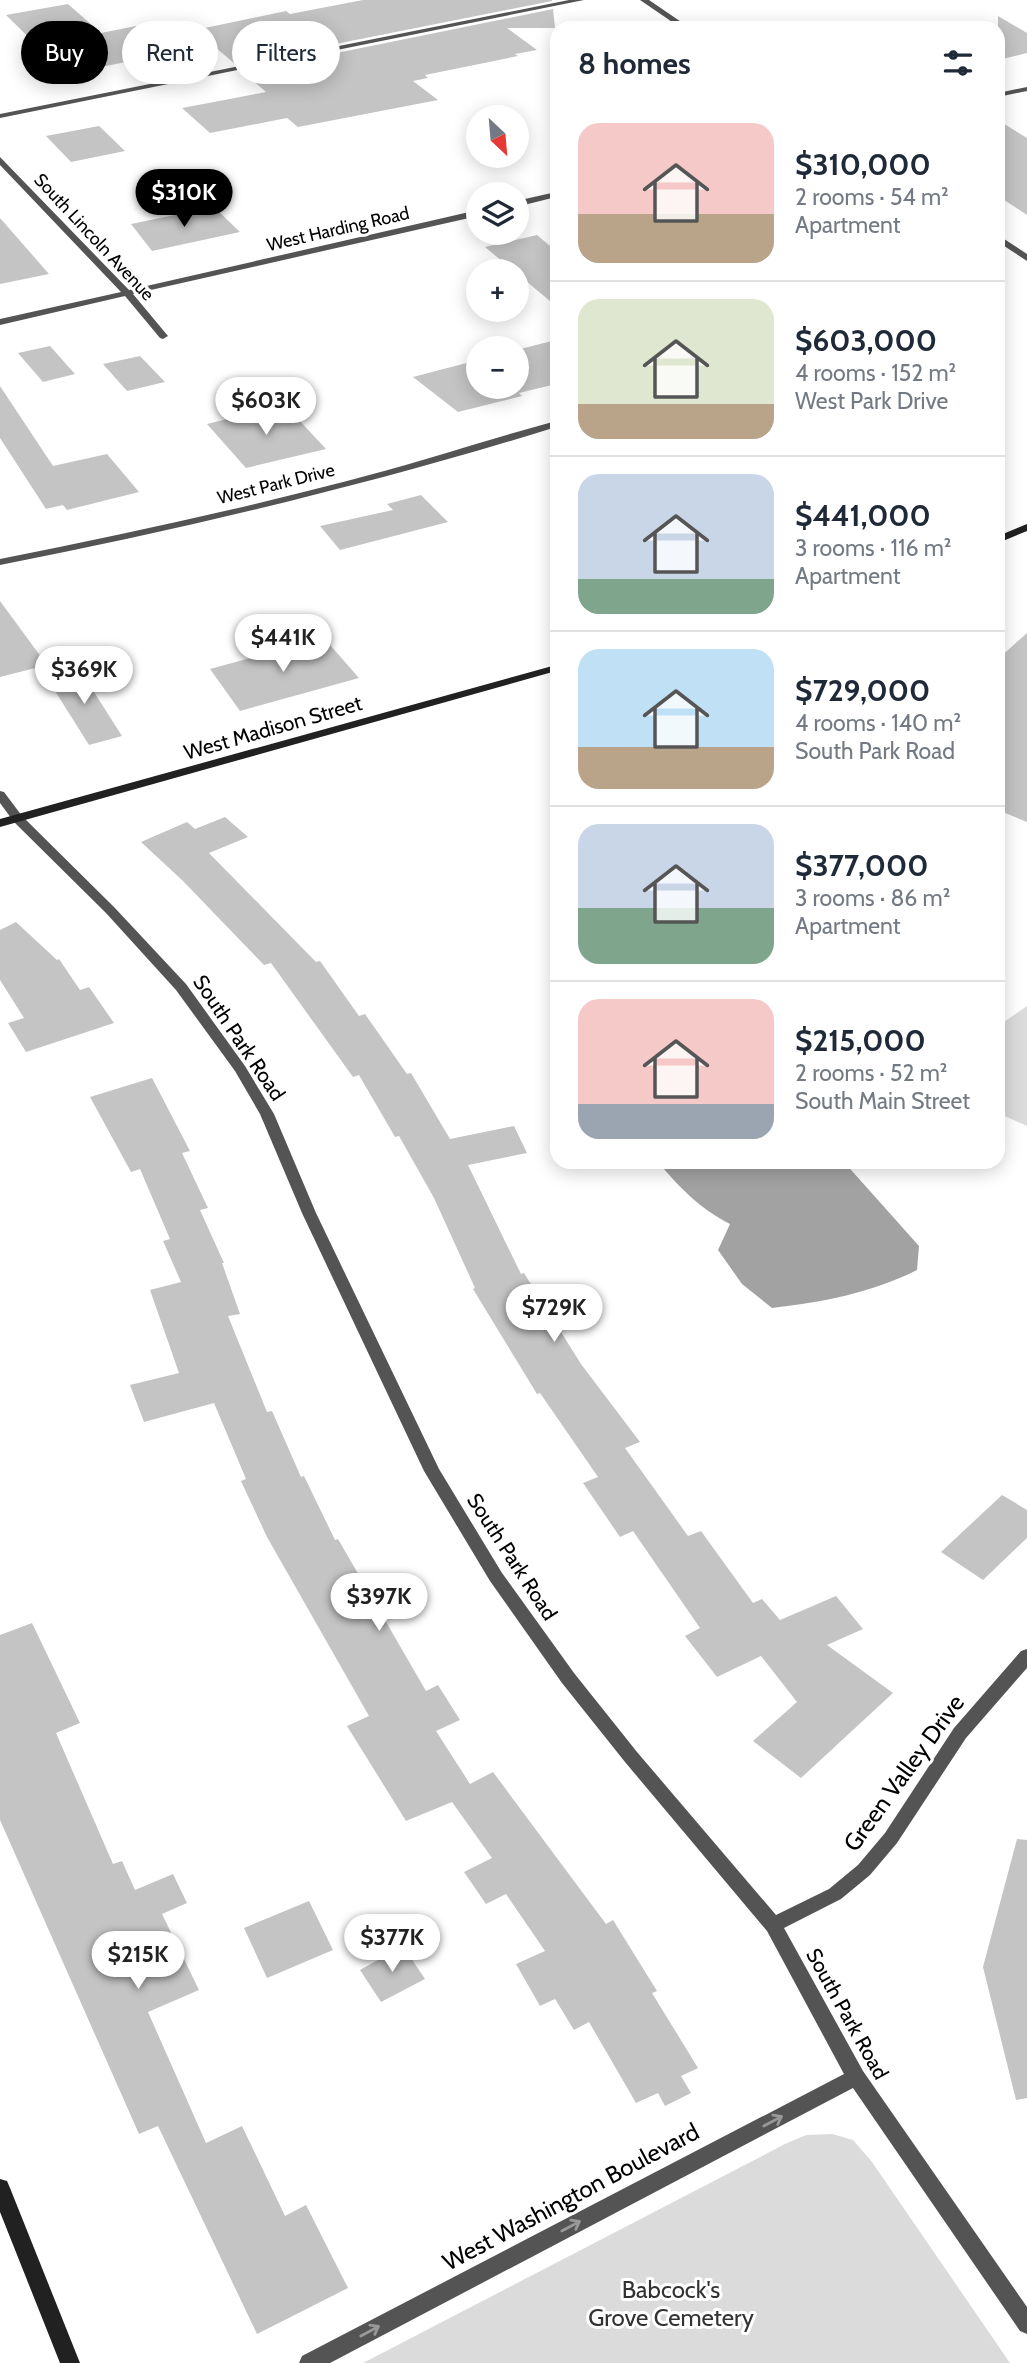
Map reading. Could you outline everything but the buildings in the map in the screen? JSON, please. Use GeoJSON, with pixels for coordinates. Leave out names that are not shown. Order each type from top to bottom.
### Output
{"type":"FeatureCollection","features":[{"type":"Feature","properties":{"kind":"street"},"geometry":{"type":"LineString","coordinates":[[0,116],[580,0]]}},
{"type":"Feature","properties":{"kind":"street"},"geometry":{"type":"LineString","coordinates":[[644,0],[676,21]]}},
{"type":"Feature","properties":{"kind":"street"},"geometry":{"type":"LineString","coordinates":[[1005,94],[1027,89]]}},
{"type":"Feature","properties":{"kind":"street","name":"South Lincoln Avenue"},"geometry":{"type":"LineString","coordinates":[[0,160],[127,293],[163,336]]}},
{"type":"Feature","properties":{"kind":"street"},"geometry":{"type":"LineString","coordinates":[[529,201],[550,196]]}},
{"type":"Feature","properties":{"kind":"street","name":"West Harding Road"},"geometry":{"type":"LineString","coordinates":[[0,322],[466,216]]}},
{"type":"Feature","properties":{"kind":"street"},"geometry":{"type":"LineString","coordinates":[[1005,243],[1027,258]]}},
{"type":"Feature","properties":{"kind":"street","name":"West Park Drive"},"geometry":{"type":"LineString","coordinates":[[0,562],[190,523],[304,496],[550,426]]}},
{"type":"Feature","properties":{"kind":"street"},"geometry":{"type":"LineString","coordinates":[[1005,537],[1027,527]]}},
{"type":"Feature","properties":{"kind":"street","name":"West Madison Street"},"geometry":{"type":"LineString","coordinates":[[0,822],[550,670]]}},
{"type":"Feature","properties":{"kind":"street","name":"South Park Road"},"geometry":{"type":"LineString","coordinates":[[0,795],[18,819],[110,910],[181,988],[240,1069],[267,1114],[314,1225],[421,1448],[496,1577],[568,1678],[623,1748],[773,1925],[856,2077],[1027,2324]]}},
{"type":"Feature","properties":{"kind":"street","name":"Green Valley Drive"},"geometry":{"type":"LineString","coordinates":[[773,1925],[835,1894],[864,1870],[891,1838],[960,1733],[1027,1656]]}},
{"type":"Feature","properties":{"kind":"street","name":"West Washington Boulevard"},"geometry":{"type":"LineString","coordinates":[[309,2363],[856,2077]]}},
{"type":"Feature","properties":{"kind":"street"},"geometry":{"type":"LineString","coordinates":[[0,2188],[70,2363]]}},
{"type":"Feature","properties":{"kind":"green space"},"geometry":{"type":"Polygon","coordinates":[[[1027,1006],[1027,1126],[1005,1116],[1005,1021],[1027,1006]]]}},
{"type":"Feature","properties":{"kind":"green space","name":"Babcock's Grove Cemetery"},"geometry":{"type":"Polygon","coordinates":[[[832,2134],[853,2140],[872,2162],[1010,2363],[363,2363],[785,2144],[806,2135],[832,2134]]]}},
{"type":"Feature","properties":{"kind":"shaded area"},"geometry":{"type":"Polygon","coordinates":[[[664,1169],[850,1169],[919,1246],[917,1270],[882,1285],[846,1295],[772,1308],[742,1284],[718,1250],[730,1224],[691,1197],[664,1169]]]}}]}
